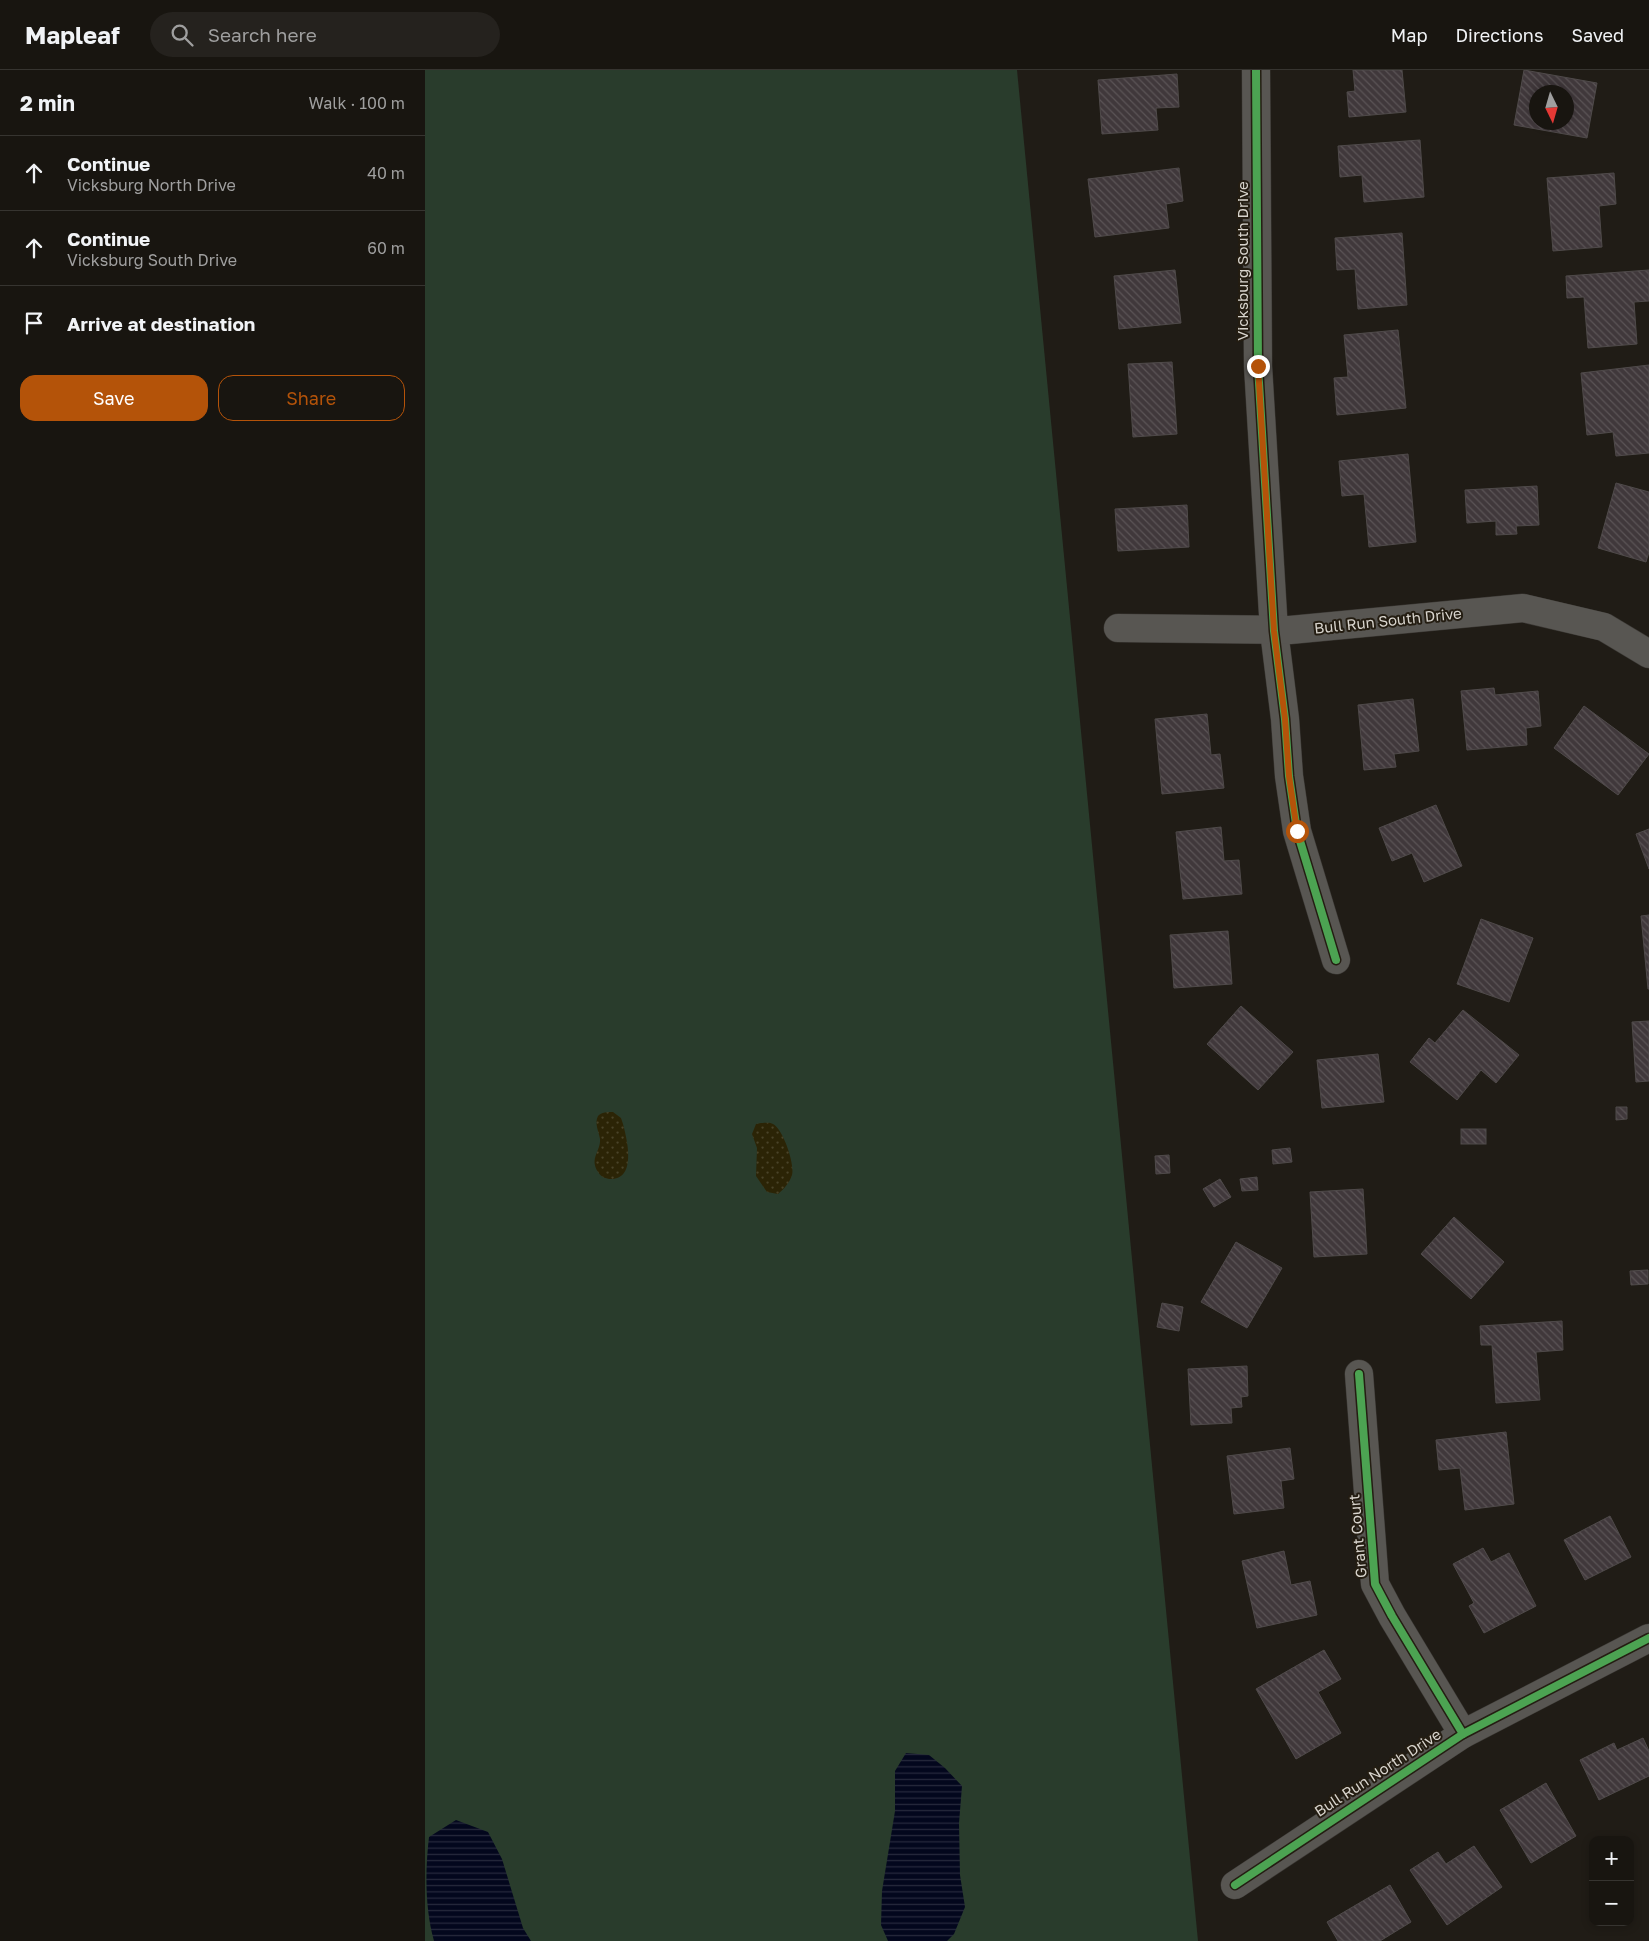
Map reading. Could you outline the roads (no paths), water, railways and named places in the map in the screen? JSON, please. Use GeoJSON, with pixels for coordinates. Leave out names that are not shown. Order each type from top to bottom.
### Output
{"type":"FeatureCollection","features":[{"type":"Feature","properties":{"kind":"street","name":"Vicksburg South Drive"},"geometry":{"type":"LineString","coordinates":[[1256,70],[1258,366],[1274,631],[1285,719],[1289,776],[1297,831],[1336,960]]}},
{"type":"Feature","properties":{"kind":"street","name":"Bull Run South Drive"},"geometry":{"type":"LineString","coordinates":[[1118,628],[1274,631],[1523,608],[1604,627],[1649,654]]}},
{"type":"Feature","properties":{"kind":"street","name":"Grant Court"},"geometry":{"type":"LineString","coordinates":[[1359,1374],[1375,1584],[1463,1734]]}},
{"type":"Feature","properties":{"kind":"street","name":"Bull Run North Drive"},"geometry":{"type":"LineString","coordinates":[[1235,1885],[1463,1734],[1649,1638]]}},
{"type":"Feature","properties":{"kind":"water"},"geometry":{"type":"Polygon","coordinates":[[[906,1753],[929,1755],[962,1786],[959,1823],[960,1875],[965,1907],[954,1934],[947,1941],[888,1941],[881,1925],[882,1891],[895,1811],[895,1771],[906,1753]]]}},
{"type":"Feature","properties":{"kind":"water"},"geometry":{"type":"Polygon","coordinates":[[[456,1820],[488,1832],[502,1859],[523,1928],[531,1941],[434,1941],[429,1916],[427,1890],[429,1837],[456,1820]]]}}]}
